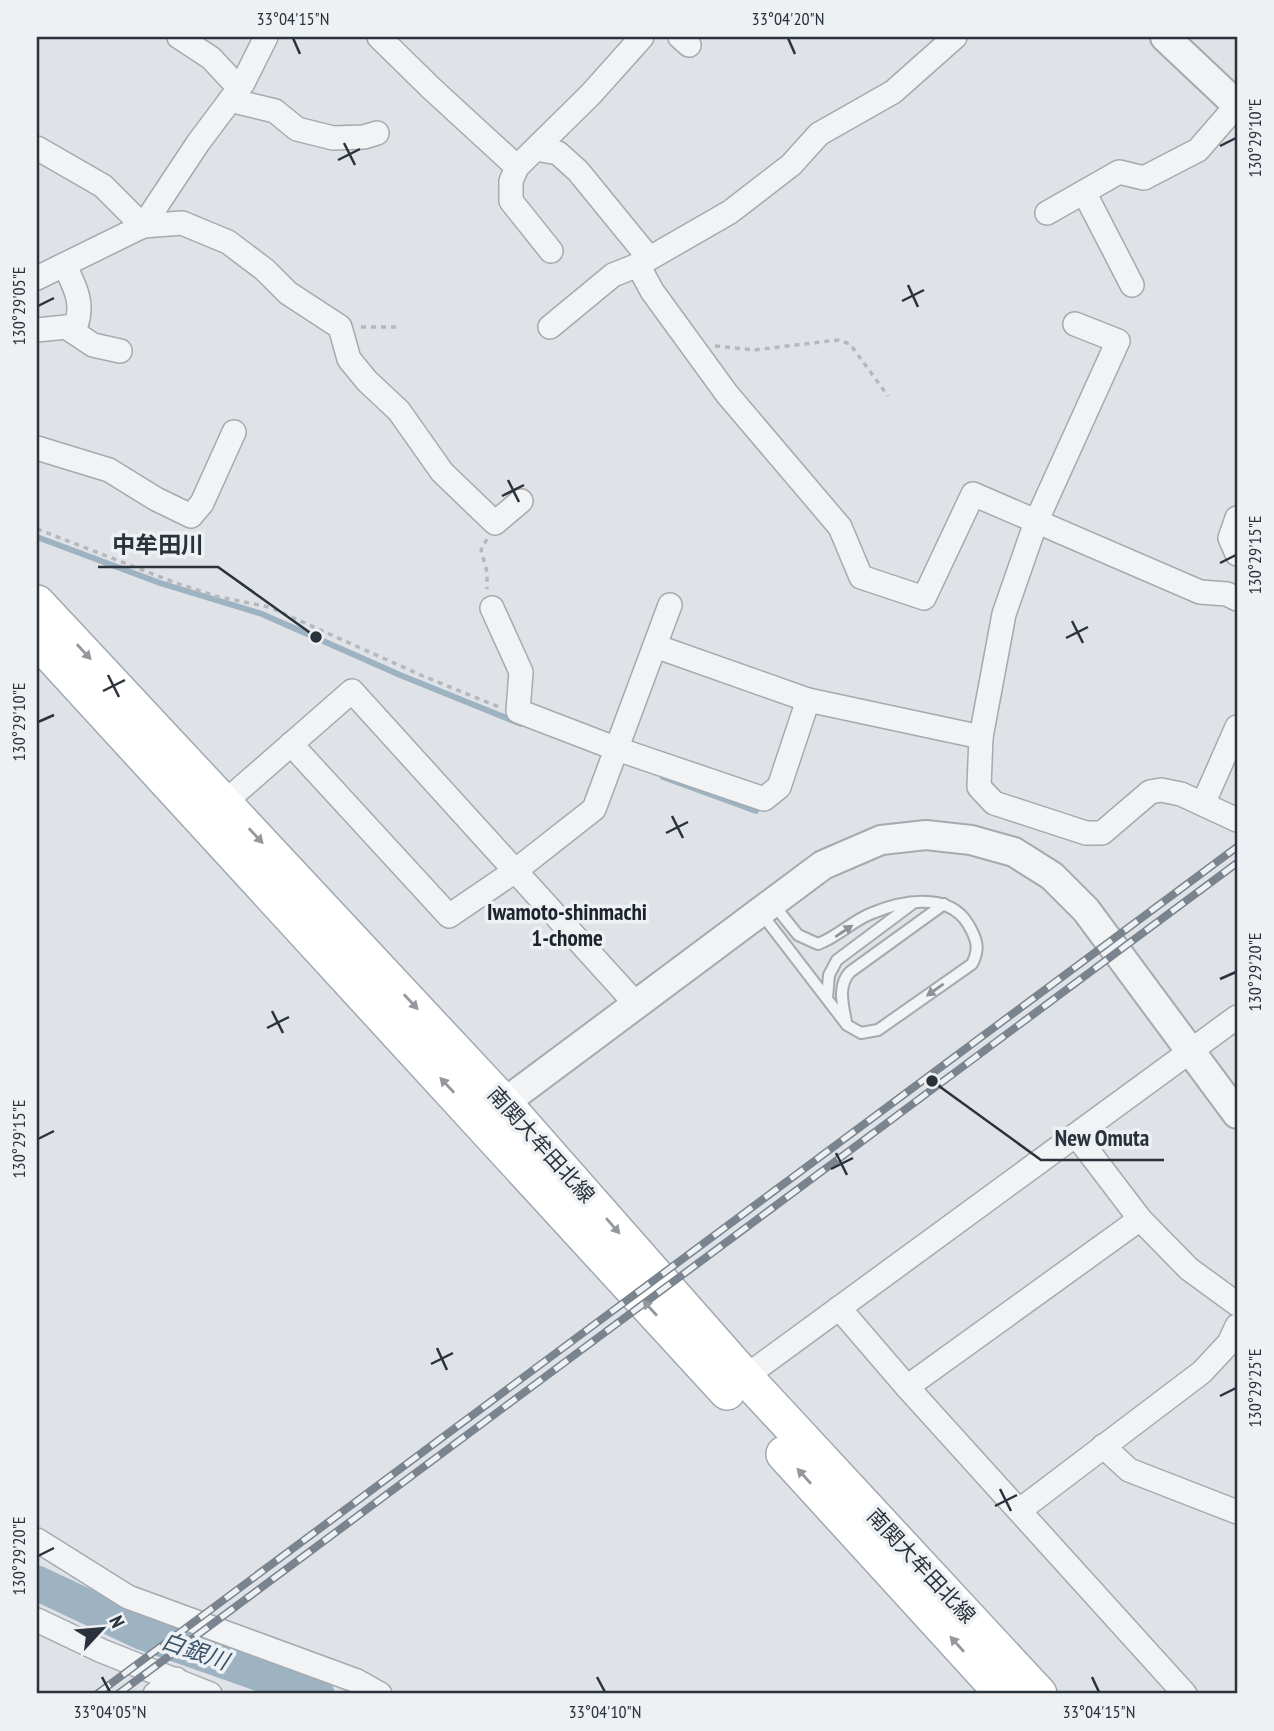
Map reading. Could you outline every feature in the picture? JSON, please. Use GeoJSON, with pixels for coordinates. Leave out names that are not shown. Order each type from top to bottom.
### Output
{"type":"FeatureCollection","features":[{"type":"Feature","properties":{"kind":"main road","name":"南関大牟田北線"},"geometry":{"type":"LineString","coordinates":[[37,603],[225,802],[1003,1694]]}},
{"type":"Feature","properties":{"kind":"main road","name":"南関大牟田北線"},"geometry":{"type":"LineString","coordinates":[[37,640],[746,1377],[1039,1694]]}},
{"type":"Feature","properties":{"kind":"street"},"geometry":{"type":"LineString","coordinates":[[179,37],[211,58],[235,94],[275,111],[298,130],[333,138],[364,137],[377,133]]}},
{"type":"Feature","properties":{"kind":"street"},"geometry":{"type":"LineString","coordinates":[[143,226],[235,94],[266,37]]}},
{"type":"Feature","properties":{"kind":"street"},"geometry":{"type":"LineString","coordinates":[[379,37],[431,89],[517,167]]}},
{"type":"Feature","properties":{"kind":"street"},"geometry":{"type":"LineString","coordinates":[[551,251],[511,201],[511,181],[517,167],[591,94],[642,37]]}},
{"type":"Feature","properties":{"kind":"street"},"geometry":{"type":"LineString","coordinates":[[550,327],[613,275],[644,261],[730,212],[791,165],[819,134],[893,92],[955,37]]}},
{"type":"Feature","properties":{"kind":"street"},"geometry":{"type":"LineString","coordinates":[[1047,213],[1119,172],[1144,178],[1198,150],[1237,105],[1165,37]]}},
{"type":"Feature","properties":{"kind":"street"},"geometry":{"type":"LineString","coordinates":[[37,148],[103,186],[143,226]]}},
{"type":"Feature","properties":{"kind":"street"},"geometry":{"type":"LineString","coordinates":[[536,149],[558,153],[578,171],[644,261],[652,291],[696,352],[727,394],[840,527],[862,577],[924,598],[973,494],[1200,592],[1227,594],[1237,599]]}},
{"type":"Feature","properties":{"kind":"street"},"geometry":{"type":"LineString","coordinates":[[1084,192],[1132,285]]}},
{"type":"Feature","properties":{"kind":"street"},"geometry":{"type":"LineString","coordinates":[[37,278],[143,226],[182,223],[228,242],[265,270],[288,293],[340,327],[349,359],[367,381],[399,411],[442,472],[495,523],[521,502]]}},
{"type":"Feature","properties":{"kind":"street"},"geometry":{"type":"LineString","coordinates":[[37,330],[76,326],[81,312],[78,293],[65,266]]}},
{"type":"Feature","properties":{"kind":"street"},"geometry":{"type":"LineString","coordinates":[[1075,324],[1118,341],[1036,522],[1004,614],[982,737],[979,787],[993,803],[1086,833],[1102,832],[1113,826],[1150,792],[1161,790],[1181,794],[1237,820]]}},
{"type":"Feature","properties":{"kind":"street"},"geometry":{"type":"LineString","coordinates":[[66,327],[93,345],[120,351]]}},
{"type":"Feature","properties":{"kind":"street"},"geometry":{"type":"LineString","coordinates":[[37,448],[109,470],[166,505],[191,516],[202,503],[234,432]]}},
{"type":"Feature","properties":{"kind":"street"},"geometry":{"type":"LineString","coordinates":[[1237,518],[1230,538],[1237,554]]}},
{"type":"Feature","properties":{"kind":"street"},"geometry":{"type":"LineString","coordinates":[[291,744],[449,916],[515,871],[594,809],[670,605]]}},
{"type":"Feature","properties":{"kind":"street"},"geometry":{"type":"LineString","coordinates":[[492,608],[521,672],[518,711],[764,799],[779,787],[808,700]]}},
{"type":"Feature","properties":{"kind":"street"},"geometry":{"type":"LineString","coordinates":[[655,646],[808,700],[982,737]]}},
{"type":"Feature","properties":{"kind":"street"},"geometry":{"type":"LineString","coordinates":[[225,802],[352,691],[636,1004]]}},
{"type":"Feature","properties":{"kind":"street"},"geometry":{"type":"LineString","coordinates":[[1203,804],[1237,727]]}},
{"type":"Feature","properties":{"kind":"street"},"geometry":{"type":"LineString","coordinates":[[492,1111],[823,865],[881,840],[926,835],[971,840],[1013,852],[1052,876],[1086,910],[1237,1114]]}},
{"type":"Feature","properties":{"kind":"street"},"geometry":{"type":"LineString","coordinates":[[746,1377],[1237,1017]]}},
{"type":"Feature","properties":{"kind":"street"},"geometry":{"type":"LineString","coordinates":[[1076,1135],[1140,1219],[1189,1269],[1237,1304]]}},
{"type":"Feature","properties":{"kind":"street"},"geometry":{"type":"LineString","coordinates":[[907,1387],[1140,1219]]}},
{"type":"Feature","properties":{"kind":"street"},"geometry":{"type":"LineString","coordinates":[[839,1308],[1185,1694]]}},
{"type":"Feature","properties":{"kind":"street"},"geometry":{"type":"LineString","coordinates":[[1020,1510],[1202,1372],[1229,1343],[1237,1326]]}},
{"type":"Feature","properties":{"kind":"street"},"geometry":{"type":"LineString","coordinates":[[1103,1446],[1129,1470],[1237,1512]]}},
{"type":"Feature","properties":{"kind":"street"},"geometry":{"type":"LineString","coordinates":[[37,1539],[128,1597],[357,1681],[380,1694]]}},
{"type":"Feature","properties":{"kind":"street"},"geometry":{"type":"LineString","coordinates":[[37,1620],[102,1651],[210,1694]]}},
{"type":"Feature","properties":{"kind":"street"},"geometry":{"type":"LineString","coordinates":[[155,1694],[176,1679]]}},
{"type":"Feature","properties":{"kind":"lane"},"geometry":{"type":"LineString","coordinates":[[904,904],[944,904],[954,908],[967,921],[976,939],[978,953],[972,964],[878,1030],[861,1033],[847,1025],[766,907],[798,935],[818,944],[833,938],[869,915],[904,904]]}},
{"type":"Feature","properties":{"kind":"lane"},"geometry":{"type":"LineString","coordinates":[[827,998],[829,975],[837,960],[913,904]]}},
{"type":"Feature","properties":{"kind":"lane"},"geometry":{"type":"LineString","coordinates":[[847,1025],[842,999],[843,979],[944,904]]}},
{"type":"Feature","properties":{"kind":"path"},"geometry":{"type":"LineString","coordinates":[[340,327],[401,327]]}},
{"type":"Feature","properties":{"kind":"path"},"geometry":{"type":"LineString","coordinates":[[696,352],[718,345],[754,350],[838,340],[850,344],[888,396]]}},
{"type":"Feature","properties":{"kind":"path"},"geometry":{"type":"LineString","coordinates":[[492,608],[481,550],[495,523]]}},
{"type":"Feature","properties":{"kind":"path"},"geometry":{"type":"LineString","coordinates":[[37,529],[176,583],[219,597],[269,607],[470,695],[518,711]]}},
{"type":"Feature","properties":{"kind":"waterway"},"geometry":{"type":"LineString","coordinates":[[37,537],[160,583],[262,614],[400,675],[521,724]]}},
{"type":"Feature","properties":{"kind":"waterway"},"geometry":{"type":"LineString","coordinates":[[663,777],[756,811]]}},
{"type":"Feature","properties":{"kind":"waterway","name":"白銀川"},"geometry":{"type":"LineString","coordinates":[[37,1583],[141,1632],[317,1694]]}},
{"type":"Feature","properties":{"kind":"railway"},"geometry":{"type":"LineString","coordinates":[[97,1694],[1237,847]]}},
{"type":"Feature","properties":{"kind":"railway"},"geometry":{"type":"LineString","coordinates":[[118,1694],[1237,863]]}},
{"type":"Feature","properties":{"kind":"place","name":"中牟田川"},"geometry":{"type":"Point","coordinates":[316,637]}},
{"type":"Feature","properties":{"kind":"place","name":"New Omuta"},"geometry":{"type":"Point","coordinates":[932,1081]}},
{"type":"Feature","properties":{"kind":"district","name":"Iwamoto-shinmachi 1-chome"},"geometry":{"type":"Point","coordinates":[567,925]}}]}
